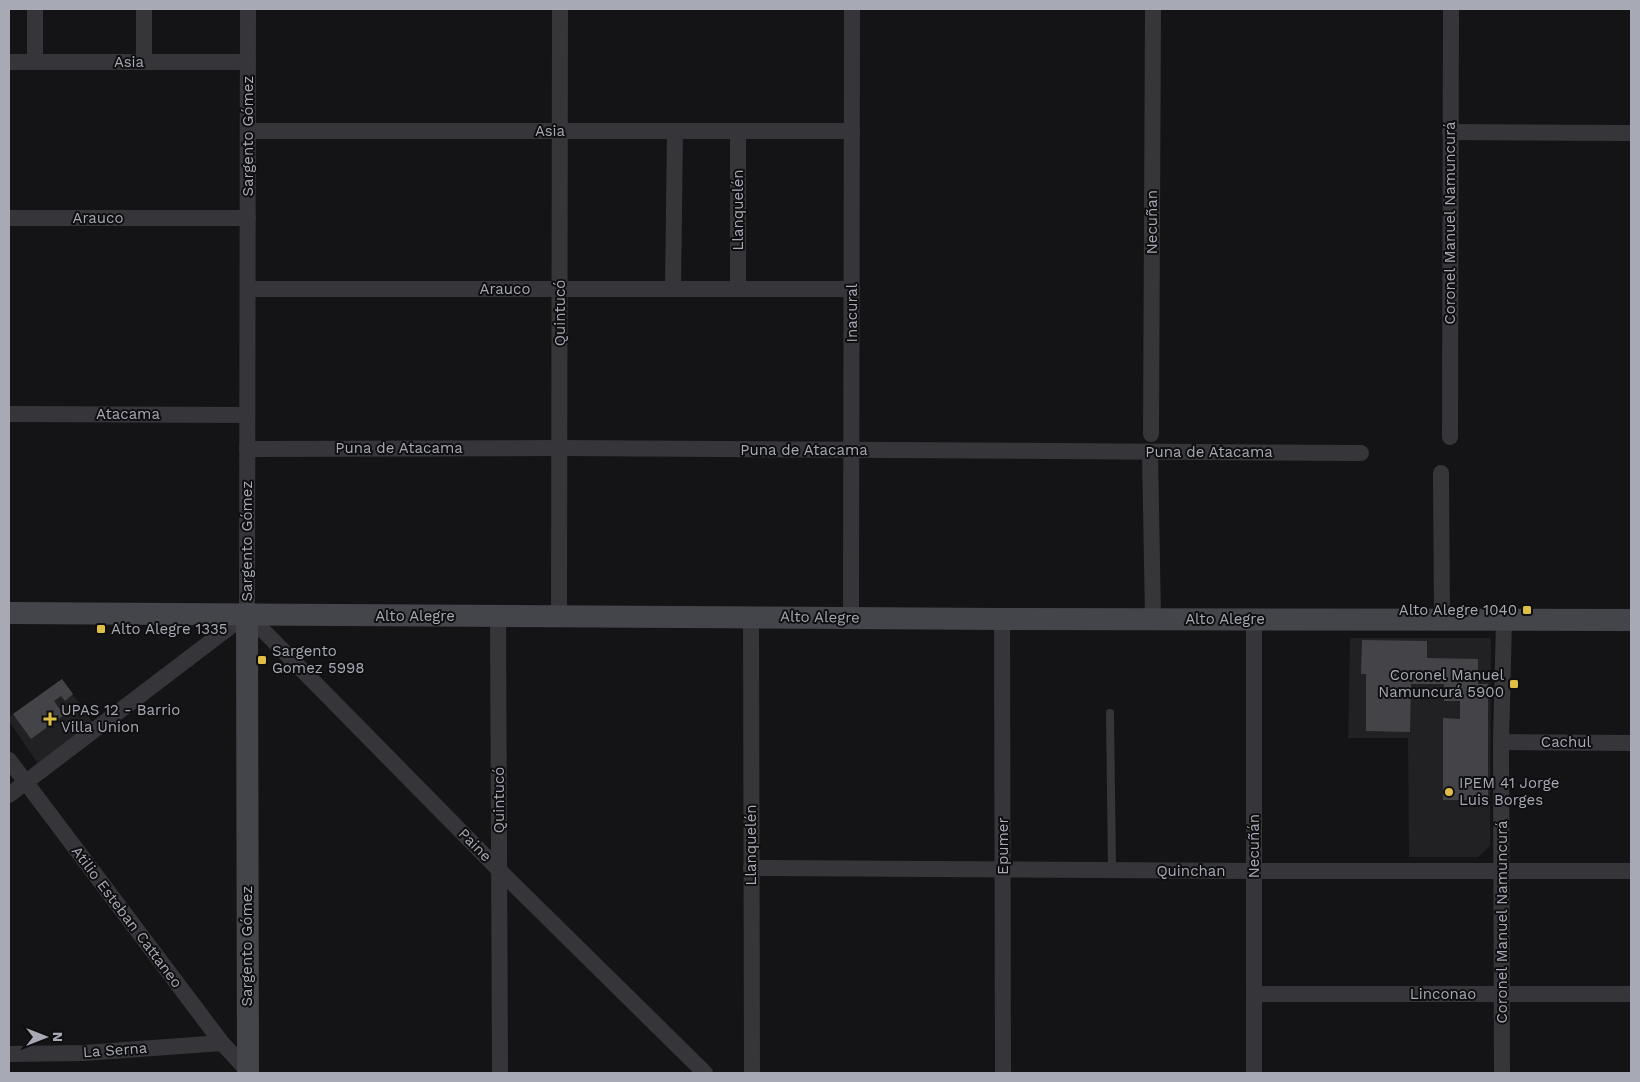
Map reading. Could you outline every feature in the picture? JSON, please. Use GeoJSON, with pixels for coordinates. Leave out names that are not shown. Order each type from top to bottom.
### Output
{"type":"FeatureCollection","features":[{"type":"Feature","properties":{"kind":"main road","name":"Alto Alegre"},"geometry":{"type":"LineString","coordinates":[[9,613],[1002,619],[1631,620]]}},
{"type":"Feature","properties":{"kind":"main road","name":"Sargento Gómez"},"geometry":{"type":"LineString","coordinates":[[247,614],[248,1072]]}},
{"type":"Feature","properties":{"kind":"street"},"geometry":{"type":"LineString","coordinates":[[35,9],[35,62]]}},
{"type":"Feature","properties":{"kind":"street"},"geometry":{"type":"LineString","coordinates":[[144,9],[144,62]]}},
{"type":"Feature","properties":{"kind":"street","name":"Sargento Gómez"},"geometry":{"type":"LineString","coordinates":[[247,614],[248,9]]}},
{"type":"Feature","properties":{"kind":"street","name":"Quintucó"},"geometry":{"type":"LineString","coordinates":[[559,617],[560,9]]}},
{"type":"Feature","properties":{"kind":"street","name":"Inacural"},"geometry":{"type":"LineString","coordinates":[[851,618],[852,9]]}},
{"type":"Feature","properties":{"kind":"street","name":"Necuñan"},"geometry":{"type":"LineString","coordinates":[[1151,434],[1153,9]]}},
{"type":"Feature","properties":{"kind":"street","name":"Coronel Manuel Namuncurá"},"geometry":{"type":"LineString","coordinates":[[1450,437],[1451,9]]}},
{"type":"Feature","properties":{"kind":"street","name":"Asia"},"geometry":{"type":"LineString","coordinates":[[9,62],[248,62]]}},
{"type":"Feature","properties":{"kind":"street","name":"Asia"},"geometry":{"type":"LineString","coordinates":[[248,131],[852,131]]}},
{"type":"Feature","properties":{"kind":"street"},"geometry":{"type":"LineString","coordinates":[[673,289],[675,131]]}},
{"type":"Feature","properties":{"kind":"street","name":"Llanquelén"},"geometry":{"type":"LineString","coordinates":[[738,131],[738,289]]}},
{"type":"Feature","properties":{"kind":"street"},"geometry":{"type":"LineString","coordinates":[[1450,132],[1631,133]]}},
{"type":"Feature","properties":{"kind":"street","name":"Arauco"},"geometry":{"type":"LineString","coordinates":[[9,218],[248,218]]}},
{"type":"Feature","properties":{"kind":"street","name":"Arauco"},"geometry":{"type":"LineString","coordinates":[[248,289],[852,289]]}},
{"type":"Feature","properties":{"kind":"street","name":"Atacama"},"geometry":{"type":"LineString","coordinates":[[9,414],[247,415]]}},
{"type":"Feature","properties":{"kind":"street","name":"Puna de Atacama"},"geometry":{"type":"LineString","coordinates":[[247,449],[559,448],[1361,453]]}},
{"type":"Feature","properties":{"kind":"street"},"geometry":{"type":"LineString","coordinates":[[1150,452],[1153,618]]}},
{"type":"Feature","properties":{"kind":"street"},"geometry":{"type":"LineString","coordinates":[[1441,473],[1442,620]]}},
{"type":"Feature","properties":{"kind":"street"},"geometry":{"type":"LineString","coordinates":[[9,794],[247,614]]}},
{"type":"Feature","properties":{"kind":"street","name":"Paine"},"geometry":{"type":"LineString","coordinates":[[247,614],[499,870],[705,1073]]}},
{"type":"Feature","properties":{"kind":"street","name":"Quintucó"},"geometry":{"type":"LineString","coordinates":[[498,616],[500,1073]]}},
{"type":"Feature","properties":{"kind":"street","name":"Llanquelén"},"geometry":{"type":"LineString","coordinates":[[750,617],[752,1073]]}},
{"type":"Feature","properties":{"kind":"street","name":"Epumer"},"geometry":{"type":"LineString","coordinates":[[1002,619],[1003,1073]]}},
{"type":"Feature","properties":{"kind":"street","name":"Necuñán"},"geometry":{"type":"LineString","coordinates":[[1254,619],[1254,1073]]}},
{"type":"Feature","properties":{"kind":"street","name":"Coronel Manuel Namuncurá"},"geometry":{"type":"LineString","coordinates":[[1502,1073],[1501,742],[1504,620]]}},
{"type":"Feature","properties":{"kind":"street","name":"Cachul"},"geometry":{"type":"LineString","coordinates":[[1501,742],[1631,743]]}},
{"type":"Feature","properties":{"kind":"street","name":"Atilio Esteban Cattaneo"},"geometry":{"type":"LineString","coordinates":[[9,760],[222,1043],[248,1072]]}},
{"type":"Feature","properties":{"kind":"street","name":"Quinchan"},"geometry":{"type":"LineString","coordinates":[[751,868],[1254,871],[1631,870]]}},
{"type":"Feature","properties":{"kind":"street","name":"Linconao"},"geometry":{"type":"LineString","coordinates":[[1255,994],[1631,994]]}},
{"type":"Feature","properties":{"kind":"street","name":"La Serna"},"geometry":{"type":"LineString","coordinates":[[9,1054],[84,1053],[222,1043]]}},
{"type":"Feature","properties":{"kind":"lane"},"geometry":{"type":"LineString","coordinates":[[1110,713],[1112,870]]}},
{"type":"Feature","properties":{"kind":"shaded area","name":"IPEM 41 Jorge Luis Borges"},"geometry":{"type":"Polygon","coordinates":[[[1350,638],[1491,638],[1490,846],[1478,857],[1409,857],[1408,738],[1348,738],[1350,638]]]}},
{"type":"Feature","properties":{"kind":"shaded area","name":"UPAS 12 - Barrio Villa Union"},"geometry":{"type":"Polygon","coordinates":[[[62,679],[94,724],[38,764],[9,721],[9,717],[62,679]]]}},
{"type":"Feature","properties":{"kind":"building"},"geometry":{"type":"Polygon","coordinates":[[[1362,640],[1427,641],[1427,658],[1478,659],[1478,684],[1488,684],[1488,800],[1443,800],[1443,718],[1460,719],[1460,701],[1444,701],[1444,684],[1411,684],[1410,732],[1366,731],[1366,674],[1361,674],[1362,640]]]}},
{"type":"Feature","properties":{"kind":"building"},"geometry":{"type":"Polygon","coordinates":[[[62,679],[73,694],[65,701],[61,696],[54,701],[64,715],[31,739],[13,714],[62,679]]]}},
{"type":"Feature","properties":{"kind":"place","name":"Alto Alegre 1040"},"geometry":{"type":"Point","coordinates":[1527,610]}},
{"type":"Feature","properties":{"kind":"place","name":"Alto Alegre 1335"},"geometry":{"type":"Point","coordinates":[101,629]}},
{"type":"Feature","properties":{"kind":"place","name":"Sargento Gomez 5998"},"geometry":{"type":"Point","coordinates":[262,660]}},
{"type":"Feature","properties":{"kind":"place","name":"Coronel Manuel Namuncurá 5900"},"geometry":{"type":"Point","coordinates":[1514,684]}},
{"type":"Feature","properties":{"kind":"place","name":"UPAS 12 - Barrio Villa Union"},"geometry":{"type":"Point","coordinates":[50,719]}},
{"type":"Feature","properties":{"kind":"place","name":"IPEM 41 Jorge Luis Borges"},"geometry":{"type":"Point","coordinates":[1449,792]}}]}
